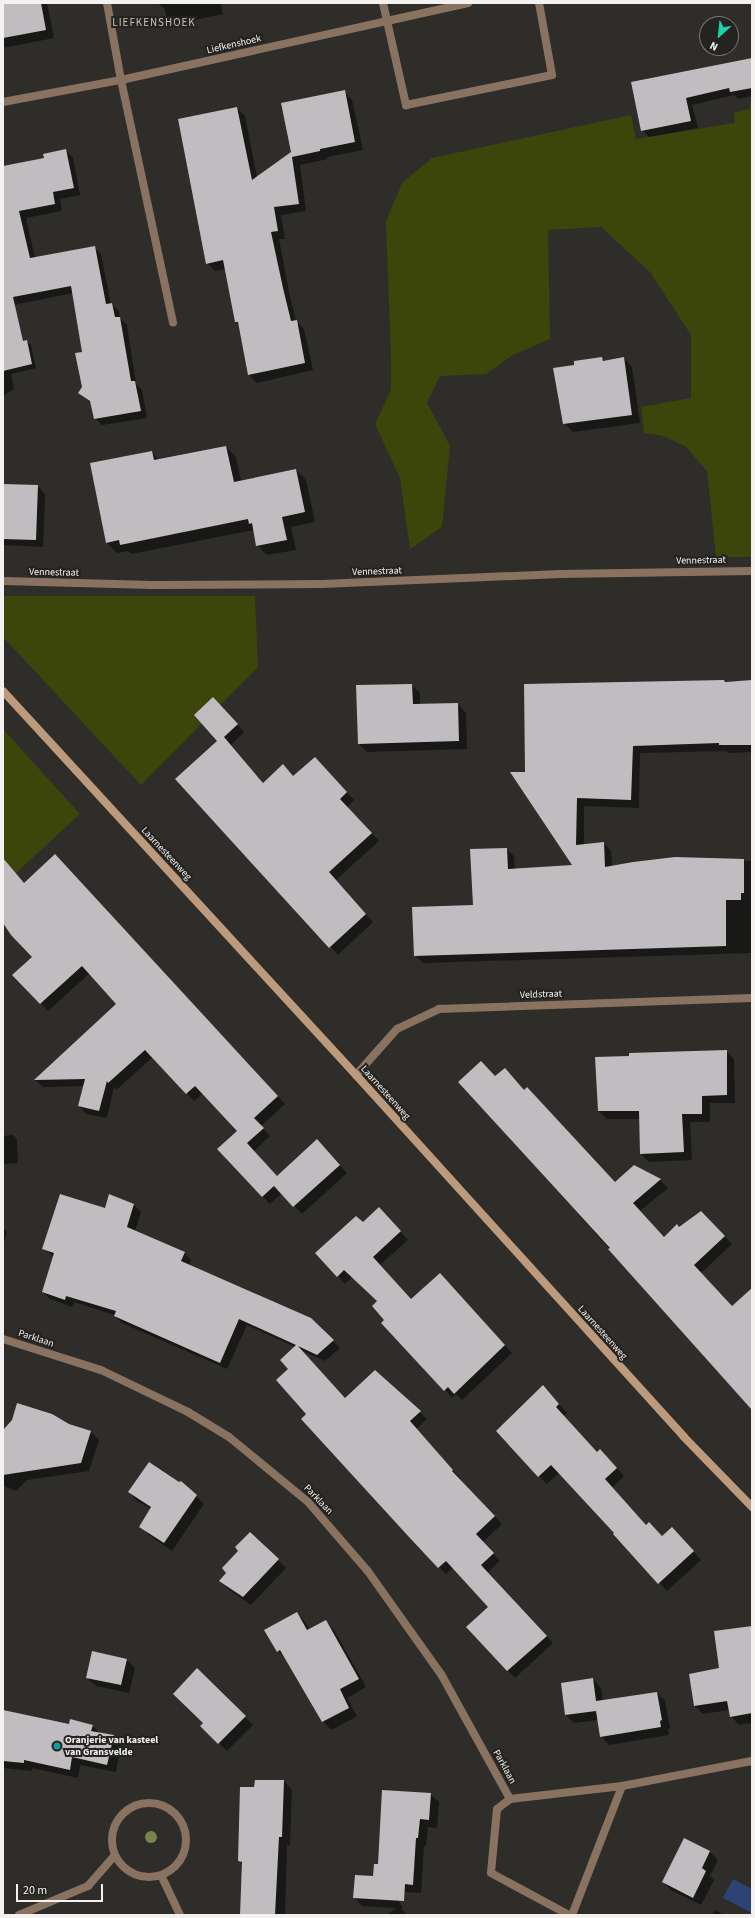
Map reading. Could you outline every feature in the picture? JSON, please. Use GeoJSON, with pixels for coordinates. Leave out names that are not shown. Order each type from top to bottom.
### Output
{"type":"FeatureCollection","features":[{"type":"Feature","properties":{"kind":"street"},"geometry":{"type":"LineString","coordinates":[[107,3],[173,322]]}},
{"type":"Feature","properties":{"kind":"street"},"geometry":{"type":"LineString","coordinates":[[383,3],[406,105],[552,75],[539,3]]}},
{"type":"Feature","properties":{"kind":"street","name":"Liefkenshoek"},"geometry":{"type":"LineString","coordinates":[[3,102],[122,80],[468,3]]}},
{"type":"Feature","properties":{"kind":"street","name":"Vennestraat"},"geometry":{"type":"LineString","coordinates":[[3,582],[152,585],[322,584],[560,574],[752,571]]}},
{"type":"Feature","properties":{"kind":"street","name":"Laarnesteenweg"},"geometry":{"type":"LineString","coordinates":[[3,691],[356,1075],[684,1437],[752,1507]]}},
{"type":"Feature","properties":{"kind":"street","name":"Veldstraat"},"geometry":{"type":"LineString","coordinates":[[356,1075],[397,1029],[439,1008],[752,998]]}},
{"type":"Feature","properties":{"kind":"street","name":"Parklaan"},"geometry":{"type":"LineString","coordinates":[[3,1339],[102,1370],[188,1412],[229,1437],[308,1502],[367,1570],[441,1674],[510,1799]]}},
{"type":"Feature","properties":{"kind":"street","name":"Parklaan"},"geometry":{"type":"LineString","coordinates":[[569,1915],[491,1873],[497,1809],[510,1799],[622,1786],[752,1761]]}},
{"type":"Feature","properties":{"kind":"street"},"geometry":{"type":"LineString","coordinates":[[572,1915],[622,1786]]}},
{"type":"Feature","properties":{"kind":"street"},"geometry":{"type":"LineString","coordinates":[[139,1804],[158,1804],[170,1809],[177,1816],[184,1827],[186,1836],[185,1849],[180,1861],[173,1868],[161,1875],[138,1875],[122,1866],[115,1855],[112,1843],[113,1830],[120,1817],[129,1808],[139,1804]]}},
{"type":"Feature","properties":{"kind":"street"},"geometry":{"type":"LineString","coordinates":[[19,1915],[88,1886],[115,1855]]}},
{"type":"Feature","properties":{"kind":"street"},"geometry":{"type":"LineString","coordinates":[[161,1875],[180,1915]]}},
{"type":"Feature","properties":{"kind":"green space"},"geometry":{"type":"Polygon","coordinates":[[[751,97],[752,557],[716,557],[707,471],[685,446],[663,436],[644,433],[641,407],[691,398],[691,335],[650,272],[601,227],[548,230],[550,339],[513,355],[486,374],[440,376],[427,403],[450,446],[442,527],[410,549],[400,478],[375,424],[391,390],[386,221],[402,183],[432,158],[631,115],[636,139],[735,123],[734,113],[750,109],[751,97]]]}},
{"type":"Feature","properties":{"kind":"green space"},"geometry":{"type":"Polygon","coordinates":[[[3,596],[255,596],[258,667],[141,785],[3,637],[3,596]]]}},
{"type":"Feature","properties":{"kind":"green space"},"geometry":{"type":"Polygon","coordinates":[[[3,729],[80,814],[3,885],[3,729]]]}},
{"type":"Feature","properties":{"kind":"water"},"geometry":{"type":"Polygon","coordinates":[[[733,1879],[752,1889],[752,1913],[723,1898],[733,1879]]]}},
{"type":"Feature","properties":{"kind":"building"},"geometry":{"type":"Polygon","coordinates":[[[3,3],[41,3],[46,30],[3,38],[3,3]]]}},
{"type":"Feature","properties":{"kind":"building"},"geometry":{"type":"Polygon","coordinates":[[[752,58],[752,88],[730,92],[729,88],[686,98],[691,121],[641,131],[631,82],[752,58]]]}},
{"type":"Feature","properties":{"kind":"building"},"geometry":{"type":"Polygon","coordinates":[[[345,90],[355,142],[320,149],[320,151],[292,157],[299,204],[274,207],[278,231],[271,232],[291,321],[297,320],[305,363],[248,375],[238,322],[235,322],[223,260],[206,264],[178,119],[237,107],[252,180],[291,152],[281,103],[345,90]]]}},
{"type":"Feature","properties":{"kind":"building"},"geometry":{"type":"Polygon","coordinates":[[[66,149],[74,188],[53,192],[55,204],[19,211],[30,258],[95,246],[106,304],[112,303],[115,317],[120,317],[131,381],[135,381],[141,411],[94,419],[90,401],[78,393],[82,387],[75,353],[82,352],[71,286],[13,297],[23,341],[27,340],[32,364],[3,371],[3,166],[44,158],[43,154],[66,149]]]}},
{"type":"Feature","properties":{"kind":"building"},"geometry":{"type":"Polygon","coordinates":[[[602,357],[603,361],[624,357],[632,415],[563,424],[553,368],[574,365],[574,361],[602,357]]]}},
{"type":"Feature","properties":{"kind":"building"},"geometry":{"type":"Polygon","coordinates":[[[226,446],[234,482],[296,469],[305,512],[282,517],[287,540],[256,546],[252,523],[249,524],[248,519],[120,545],[119,540],[106,543],[90,463],[152,451],[154,460],[226,446]]]}},
{"type":"Feature","properties":{"kind":"building"},"geometry":{"type":"Polygon","coordinates":[[[3,484],[38,485],[36,540],[3,539],[3,484]]]}},
{"type":"Feature","properties":{"kind":"building"},"geometry":{"type":"Polygon","coordinates":[[[724,680],[725,682],[752,680],[752,745],[719,745],[719,743],[633,746],[631,800],[577,798],[576,845],[604,842],[605,867],[675,857],[744,859],[744,893],[741,893],[741,900],[726,900],[726,946],[414,956],[412,907],[473,905],[470,849],[507,848],[508,869],[572,865],[510,772],[525,772],[524,684],[724,680]]]}},
{"type":"Feature","properties":{"kind":"building"},"geometry":{"type":"Polygon","coordinates":[[[412,684],[413,704],[458,703],[459,741],[358,744],[356,685],[412,684]]]}},
{"type":"Feature","properties":{"kind":"building"},"geometry":{"type":"Polygon","coordinates":[[[213,697],[238,724],[224,737],[263,783],[283,764],[293,776],[315,757],[347,792],[340,799],[372,833],[329,872],[366,914],[329,948],[175,779],[217,741],[194,715],[213,697]]]}},
{"type":"Feature","properties":{"kind":"building"},"geometry":{"type":"Polygon","coordinates":[[[55,854],[278,1096],[254,1118],[264,1128],[247,1143],[277,1176],[317,1139],[340,1165],[293,1207],[274,1186],[262,1197],[217,1149],[237,1131],[195,1086],[186,1094],[145,1050],[108,1083],[107,1081],[99,1111],[78,1106],[85,1079],[34,1080],[116,1004],[82,966],[40,1004],[12,975],[32,957],[11,935],[3,923],[3,858],[24,883],[55,854]]]}},
{"type":"Feature","properties":{"kind":"building"},"geometry":{"type":"Polygon","coordinates":[[[727,1050],[727,1095],[702,1096],[702,1114],[682,1114],[684,1152],[640,1154],[639,1111],[598,1111],[595,1057],[629,1056],[629,1053],[727,1050]]]}},
{"type":"Feature","properties":{"kind":"building"},"geometry":{"type":"Polygon","coordinates":[[[481,1061],[495,1076],[505,1068],[524,1090],[527,1087],[615,1182],[634,1165],[661,1179],[633,1203],[664,1237],[677,1224],[679,1227],[701,1211],[725,1236],[694,1265],[732,1306],[752,1288],[752,1410],[608,1249],[610,1248],[458,1082],[481,1061]]]}},
{"type":"Feature","properties":{"kind":"building"},"geometry":{"type":"Polygon","coordinates":[[[60,1194],[105,1208],[109,1194],[134,1204],[127,1227],[185,1252],[181,1261],[311,1318],[334,1340],[317,1355],[298,1346],[345,1398],[375,1370],[421,1411],[410,1421],[453,1470],[452,1471],[495,1516],[476,1534],[494,1553],[481,1565],[547,1636],[507,1671],[466,1627],[488,1607],[446,1561],[438,1568],[409,1537],[301,1419],[306,1414],[276,1380],[288,1369],[280,1360],[296,1345],[239,1319],[220,1363],[114,1316],[116,1311],[66,1296],[65,1300],[42,1292],[54,1253],[42,1249],[60,1194]]]}},
{"type":"Feature","properties":{"kind":"building"},"geometry":{"type":"Polygon","coordinates":[[[379,1207],[401,1231],[373,1257],[411,1299],[440,1273],[505,1345],[454,1394],[448,1387],[444,1391],[381,1323],[384,1320],[372,1306],[377,1301],[344,1270],[337,1277],[315,1253],[356,1216],[363,1222],[379,1207]]]}},
{"type":"Feature","properties":{"kind":"building"},"geometry":{"type":"Polygon","coordinates":[[[543,1385],[559,1404],[556,1407],[597,1452],[600,1449],[617,1468],[605,1479],[646,1525],[649,1522],[662,1536],[672,1527],[694,1551],[658,1584],[613,1534],[614,1533],[551,1465],[538,1477],[496,1431],[543,1385]]]}},
{"type":"Feature","properties":{"kind":"building"},"geometry":{"type":"Polygon","coordinates":[[[17,1403],[52,1414],[69,1424],[91,1431],[81,1463],[3,1475],[3,1430],[12,1420],[17,1403]]]}},
{"type":"Feature","properties":{"kind":"building"},"geometry":{"type":"Polygon","coordinates":[[[149,1462],[179,1482],[181,1481],[197,1495],[164,1543],[139,1527],[151,1507],[128,1492],[149,1462]]]}},
{"type":"Feature","properties":{"kind":"building"},"geometry":{"type":"Polygon","coordinates":[[[250,1532],[279,1559],[243,1597],[219,1581],[226,1573],[222,1568],[238,1551],[235,1547],[250,1532]]]}},
{"type":"Feature","properties":{"kind":"building"},"geometry":{"type":"Polygon","coordinates":[[[297,1612],[307,1630],[326,1620],[359,1679],[340,1689],[349,1708],[322,1722],[280,1650],[277,1652],[264,1630],[297,1612]]]}},
{"type":"Feature","properties":{"kind":"building"},"geometry":{"type":"Polygon","coordinates":[[[752,1626],[752,1713],[730,1717],[727,1701],[694,1706],[689,1674],[719,1668],[714,1631],[752,1626]]]}},
{"type":"Feature","properties":{"kind":"building"},"geometry":{"type":"Polygon","coordinates":[[[92,1651],[127,1659],[121,1685],[86,1678],[92,1651]]]}},
{"type":"Feature","properties":{"kind":"building"},"geometry":{"type":"Polygon","coordinates":[[[197,1668],[246,1716],[218,1744],[200,1726],[203,1723],[173,1694],[197,1668]]]}},
{"type":"Feature","properties":{"kind":"building"},"geometry":{"type":"Polygon","coordinates":[[[593,1678],[596,1701],[657,1692],[662,1720],[660,1721],[661,1727],[600,1737],[596,1711],[565,1715],[561,1683],[593,1678]]]}},
{"type":"Feature","properties":{"kind":"building","name":"Oranjerie van kasteel van Gransvelde"},"geometry":{"type":"Polygon","coordinates":[[[3,1710],[69,1724],[70,1719],[93,1725],[91,1731],[114,1735],[107,1765],[72,1757],[70,1770],[24,1760],[24,1763],[3,1761],[3,1710]]]}},
{"type":"Feature","properties":{"kind":"building"},"geometry":{"type":"Polygon","coordinates":[[[255,1780],[284,1780],[282,1837],[279,1837],[275,1915],[240,1915],[242,1862],[238,1861],[240,1787],[254,1787],[255,1780]]]}},
{"type":"Feature","properties":{"kind":"building"},"geometry":{"type":"Polygon","coordinates":[[[382,1790],[431,1793],[429,1820],[420,1819],[418,1838],[416,1838],[413,1885],[405,1884],[404,1901],[353,1898],[355,1875],[373,1876],[374,1864],[378,1864],[382,1790]]]}},
{"type":"Feature","properties":{"kind":"building"},"geometry":{"type":"Polygon","coordinates":[[[684,1838],[710,1851],[702,1868],[706,1871],[693,1898],[662,1882],[684,1838]]]}},
{"type":"Feature","properties":{"kind":"place","name":"Oranjerie van kasteel van Gransvelde"},"geometry":{"type":"Point","coordinates":[57,1746]}},
{"type":"Feature","properties":{"kind":"district","name":"LIEFKENSHOEK"},"geometry":{"type":"Point","coordinates":[154,23]}}]}
